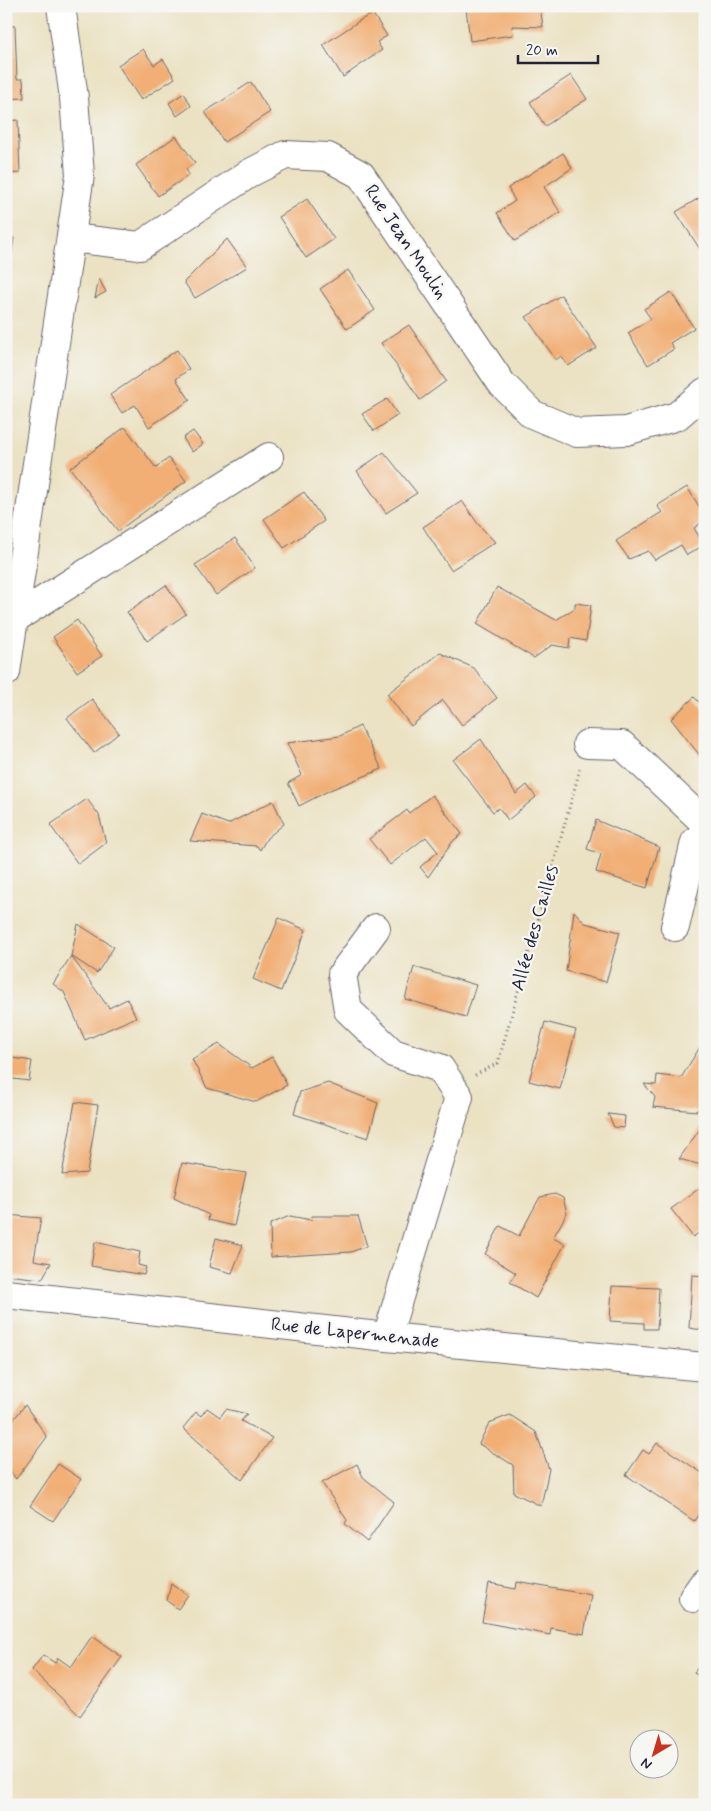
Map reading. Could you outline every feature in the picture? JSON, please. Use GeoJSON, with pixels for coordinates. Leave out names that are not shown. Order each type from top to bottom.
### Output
{"type":"FeatureCollection","features":[{"type":"Feature","properties":{"kind":"street"},"geometry":{"type":"LineString","coordinates":[[6,672],[80,175],[74,98],[61,6]]}},
{"type":"Feature","properties":{"kind":"street","name":"Rue Jean Moulin"},"geometry":{"type":"LineString","coordinates":[[71,238],[140,246],[250,174],[285,155],[328,157],[361,176],[502,384],[532,414],[577,433],[626,431],[678,416],[705,392]]}},
{"type":"Feature","properties":{"kind":"street"},"geometry":{"type":"LineString","coordinates":[[14,619],[269,457]]}},
{"type":"Feature","properties":{"kind":"street"},"geometry":{"type":"LineString","coordinates":[[587,744],[622,745],[705,823]]}},
{"type":"Feature","properties":{"kind":"street"},"geometry":{"type":"LineString","coordinates":[[675,927],[695,842],[705,832]]}},
{"type":"Feature","properties":{"kind":"street"},"geometry":{"type":"LineString","coordinates":[[376,928],[342,974],[348,1010],[393,1053],[440,1068],[459,1097],[388,1337]]}},
{"type":"Feature","properties":{"kind":"street","name":"Rue de Lapermenade"},"geometry":{"type":"LineString","coordinates":[[6,1294],[388,1337],[705,1367]]}},
{"type":"Feature","properties":{"kind":"path","name":"Allée des Cailles"},"geometry":{"type":"LineString","coordinates":[[453,1088],[498,1062],[587,744]]}},
{"type":"Feature","properties":{"kind":"building"},"geometry":{"type":"Polygon","coordinates":[[[475,6],[540,6],[543,27],[512,26],[513,35],[470,41],[466,8],[475,6]]]}},
{"type":"Feature","properties":{"kind":"building"},"geometry":{"type":"Polygon","coordinates":[[[373,14],[387,36],[377,42],[382,50],[343,77],[323,45],[362,19],[373,14]]]}},
{"type":"Feature","properties":{"kind":"building"},"geometry":{"type":"Polygon","coordinates":[[[6,26],[15,26],[17,79],[23,79],[24,98],[6,99],[6,26]]]}},
{"type":"Feature","properties":{"kind":"building"},"geometry":{"type":"Polygon","coordinates":[[[143,49],[154,65],[163,59],[175,78],[141,100],[118,65],[143,49]]]}},
{"type":"Feature","properties":{"kind":"building"},"geometry":{"type":"Polygon","coordinates":[[[571,75],[587,99],[545,126],[530,102],[571,75]]]}},
{"type":"Feature","properties":{"kind":"building"},"geometry":{"type":"Polygon","coordinates":[[[251,82],[270,112],[224,142],[205,112],[251,82]]]}},
{"type":"Feature","properties":{"kind":"building"},"geometry":{"type":"Polygon","coordinates":[[[184,93],[191,106],[177,116],[169,103],[184,93]]]}},
{"type":"Feature","properties":{"kind":"building"},"geometry":{"type":"Polygon","coordinates":[[[18,120],[20,173],[6,174],[6,121],[18,120]]]}},
{"type":"Feature","properties":{"kind":"building"},"geometry":{"type":"Polygon","coordinates":[[[176,136],[195,163],[186,169],[189,175],[158,196],[136,165],[176,136]]]}},
{"type":"Feature","properties":{"kind":"building"},"geometry":{"type":"Polygon","coordinates":[[[563,153],[572,168],[544,187],[560,212],[515,241],[497,213],[515,201],[508,188],[563,153]]]}},
{"type":"Feature","properties":{"kind":"building"},"geometry":{"type":"Polygon","coordinates":[[[699,198],[705,207],[705,257],[676,212],[699,198]]]}},
{"type":"Feature","properties":{"kind":"building"},"geometry":{"type":"Polygon","coordinates":[[[307,199],[334,239],[306,258],[279,217],[307,199]]]}},
{"type":"Feature","properties":{"kind":"building"},"geometry":{"type":"Polygon","coordinates":[[[6,237],[14,238],[8,280],[6,279],[6,237]]]}},
{"type":"Feature","properties":{"kind":"building"},"geometry":{"type":"Polygon","coordinates":[[[227,239],[247,267],[195,298],[184,282],[227,239]]]}},
{"type":"Feature","properties":{"kind":"building"},"geometry":{"type":"Polygon","coordinates":[[[348,270],[375,310],[347,329],[320,289],[348,270]]]}},
{"type":"Feature","properties":{"kind":"building"},"geometry":{"type":"Polygon","coordinates":[[[99,279],[106,292],[95,298],[99,279]]]}},
{"type":"Feature","properties":{"kind":"building"},"geometry":{"type":"Polygon","coordinates":[[[671,292],[694,328],[670,343],[674,349],[648,365],[628,333],[651,319],[644,309],[671,292]]]}},
{"type":"Feature","properties":{"kind":"building"},"geometry":{"type":"Polygon","coordinates":[[[561,295],[597,348],[568,366],[561,356],[556,360],[526,317],[561,295]]]}},
{"type":"Feature","properties":{"kind":"building"},"geometry":{"type":"Polygon","coordinates":[[[6,311],[11,311],[7,332],[6,332],[6,311]]]}},
{"type":"Feature","properties":{"kind":"building"},"geometry":{"type":"Polygon","coordinates":[[[409,325],[446,381],[420,400],[381,343],[409,325]]]}},
{"type":"Feature","properties":{"kind":"building"},"geometry":{"type":"Polygon","coordinates":[[[177,350],[189,369],[176,379],[190,400],[149,427],[135,405],[122,413],[110,395],[177,350]]]}},
{"type":"Feature","properties":{"kind":"building"},"geometry":{"type":"Polygon","coordinates":[[[387,399],[398,415],[374,431],[362,414],[387,399]]]}},
{"type":"Feature","properties":{"kind":"building"},"geometry":{"type":"Polygon","coordinates":[[[125,427],[156,468],[169,458],[186,481],[118,531],[70,468],[125,427]]]}},
{"type":"Feature","properties":{"kind":"building"},"geometry":{"type":"Polygon","coordinates":[[[193,431],[203,444],[192,452],[183,438],[193,431]]]}},
{"type":"Feature","properties":{"kind":"building"},"geometry":{"type":"Polygon","coordinates":[[[384,452],[417,493],[386,513],[357,471],[384,452]]]}},
{"type":"Feature","properties":{"kind":"building"},"geometry":{"type":"Polygon","coordinates":[[[687,487],[705,516],[705,520],[694,528],[704,545],[687,555],[681,545],[655,560],[648,551],[629,559],[616,541],[662,512],[657,506],[687,487]]]}},
{"type":"Feature","properties":{"kind":"building"},"geometry":{"type":"Polygon","coordinates":[[[304,492],[324,521],[284,548],[264,519],[304,492]]]}},
{"type":"Feature","properties":{"kind":"building"},"geometry":{"type":"Polygon","coordinates":[[[462,501],[478,524],[495,542],[451,570],[423,527],[462,501]]]}},
{"type":"Feature","properties":{"kind":"building"},"geometry":{"type":"Polygon","coordinates":[[[235,538],[255,568],[216,595],[195,565],[235,538]]]}},
{"type":"Feature","properties":{"kind":"building"},"geometry":{"type":"Polygon","coordinates":[[[166,585],[186,614],[147,641],[127,612],[166,585]]]}},
{"type":"Feature","properties":{"kind":"building"},"geometry":{"type":"Polygon","coordinates":[[[497,587],[556,620],[575,608],[575,603],[591,605],[586,641],[570,638],[569,648],[552,645],[534,658],[477,624],[497,587]]]}},
{"type":"Feature","properties":{"kind":"building"},"geometry":{"type":"Polygon","coordinates":[[[77,620],[102,656],[77,672],[53,637],[77,620]]]}},
{"type":"Feature","properties":{"kind":"building"},"geometry":{"type":"Polygon","coordinates":[[[440,653],[474,668],[497,698],[462,725],[443,700],[411,726],[387,694],[440,653]]]}},
{"type":"Feature","properties":{"kind":"building"},"geometry":{"type":"Polygon","coordinates":[[[694,697],[705,708],[705,762],[671,719],[694,697]]]}},
{"type":"Feature","properties":{"kind":"building"},"geometry":{"type":"Polygon","coordinates":[[[92,699],[119,733],[94,753],[67,718],[92,699]]]}},
{"type":"Feature","properties":{"kind":"building"},"geometry":{"type":"Polygon","coordinates":[[[360,726],[382,769],[330,790],[299,806],[288,783],[302,775],[287,743],[340,736],[360,726]]]}},
{"type":"Feature","properties":{"kind":"building"},"geometry":{"type":"Polygon","coordinates":[[[481,739],[516,794],[527,785],[536,797],[508,820],[499,808],[493,812],[453,760],[481,739]]]}},
{"type":"Feature","properties":{"kind":"building"},"geometry":{"type":"Polygon","coordinates":[[[432,795],[462,834],[453,841],[428,877],[420,867],[438,852],[426,837],[390,865],[369,839],[407,810],[409,813],[432,795]]]}},
{"type":"Feature","properties":{"kind":"building"},"geometry":{"type":"Polygon","coordinates":[[[87,799],[99,815],[106,843],[78,864],[50,825],[87,799]]]}},
{"type":"Feature","properties":{"kind":"building"},"geometry":{"type":"Polygon","coordinates":[[[273,801],[284,824],[267,838],[260,850],[257,846],[190,841],[202,814],[228,824],[273,801]]]}},
{"type":"Feature","properties":{"kind":"building"},"geometry":{"type":"Polygon","coordinates":[[[596,820],[659,847],[647,888],[596,872],[601,854],[587,849],[596,820]]]}},
{"type":"Feature","properties":{"kind":"building"},"geometry":{"type":"Polygon","coordinates":[[[574,911],[585,923],[620,932],[606,982],[566,971],[574,911]]]}},
{"type":"Feature","properties":{"kind":"building"},"geometry":{"type":"Polygon","coordinates":[[[279,918],[306,930],[281,991],[253,979],[279,918]]]}},
{"type":"Feature","properties":{"kind":"building"},"geometry":{"type":"Polygon","coordinates":[[[78,924],[114,947],[97,973],[71,956],[78,924]]]}},
{"type":"Feature","properties":{"kind":"building"},"geometry":{"type":"Polygon","coordinates":[[[71,956],[109,1008],[127,999],[136,1017],[85,1040],[64,992],[53,984],[71,956]]]}},
{"type":"Feature","properties":{"kind":"building"},"geometry":{"type":"Polygon","coordinates":[[[414,967],[476,985],[466,1017],[405,999],[414,967]]]}},
{"type":"Feature","properties":{"kind":"building"},"geometry":{"type":"Polygon","coordinates":[[[545,1022],[576,1030],[560,1089],[529,1081],[545,1022]]]}},
{"type":"Feature","properties":{"kind":"building"},"geometry":{"type":"Polygon","coordinates":[[[219,1044],[252,1068],[272,1057],[287,1085],[256,1102],[207,1088],[192,1059],[219,1044]]]}},
{"type":"Feature","properties":{"kind":"building"},"geometry":{"type":"Polygon","coordinates":[[[700,1047],[705,1050],[705,1099],[697,1111],[653,1107],[655,1097],[644,1084],[656,1085],[657,1075],[681,1078],[700,1047]]]}},
{"type":"Feature","properties":{"kind":"building"},"geometry":{"type":"Polygon","coordinates":[[[6,1057],[32,1061],[29,1081],[6,1078],[6,1057]]]}},
{"type":"Feature","properties":{"kind":"building"},"geometry":{"type":"Polygon","coordinates":[[[328,1083],[378,1103],[368,1138],[294,1114],[300,1092],[328,1083]]]}},
{"type":"Feature","properties":{"kind":"building"},"geometry":{"type":"Polygon","coordinates":[[[75,1102],[98,1105],[87,1173],[62,1175],[75,1102]]]}},
{"type":"Feature","properties":{"kind":"building"},"geometry":{"type":"Polygon","coordinates":[[[608,1114],[625,1116],[624,1128],[614,1127],[608,1114]]]}},
{"type":"Feature","properties":{"kind":"building"},"geometry":{"type":"Polygon","coordinates":[[[702,1126],[705,1129],[705,1166],[679,1159],[702,1126]]]}},
{"type":"Feature","properties":{"kind":"building"},"geometry":{"type":"Polygon","coordinates":[[[182,1163],[246,1173],[234,1226],[208,1220],[209,1215],[174,1198],[182,1163]]]}},
{"type":"Feature","properties":{"kind":"building"},"geometry":{"type":"Polygon","coordinates":[[[705,1184],[705,1228],[693,1237],[671,1209],[705,1184]]]}},
{"type":"Feature","properties":{"kind":"building"},"geometry":{"type":"Polygon","coordinates":[[[555,1194],[563,1198],[567,1213],[553,1238],[565,1244],[536,1298],[510,1282],[516,1273],[485,1254],[500,1226],[519,1236],[540,1197],[555,1194]]]}},
{"type":"Feature","properties":{"kind":"building"},"geometry":{"type":"Polygon","coordinates":[[[6,1215],[41,1218],[34,1260],[51,1263],[42,1279],[6,1275],[6,1215]]]}},
{"type":"Feature","properties":{"kind":"building"},"geometry":{"type":"Polygon","coordinates":[[[290,1216],[311,1220],[312,1216],[358,1216],[367,1246],[351,1252],[271,1257],[270,1224],[290,1216]]]}},
{"type":"Feature","properties":{"kind":"building"},"geometry":{"type":"Polygon","coordinates":[[[216,1238],[243,1245],[232,1273],[209,1267],[216,1238]]]}},
{"type":"Feature","properties":{"kind":"building"},"geometry":{"type":"Polygon","coordinates":[[[95,1242],[140,1252],[138,1265],[146,1267],[144,1275],[91,1266],[95,1242]]]}},
{"type":"Feature","properties":{"kind":"building"},"geometry":{"type":"Polygon","coordinates":[[[692,1275],[705,1276],[705,1324],[703,1324],[703,1330],[689,1328],[692,1275]]]}},
{"type":"Feature","properties":{"kind":"building"},"geometry":{"type":"Polygon","coordinates":[[[612,1286],[659,1288],[657,1329],[644,1329],[644,1323],[610,1321],[612,1286]]]}},
{"type":"Feature","properties":{"kind":"building"},"geometry":{"type":"Polygon","coordinates":[[[25,1405],[47,1437],[16,1479],[6,1465],[6,1429],[25,1405]]]}},
{"type":"Feature","properties":{"kind":"building"},"geometry":{"type":"Polygon","coordinates":[[[207,1408],[220,1417],[226,1409],[247,1414],[241,1421],[272,1438],[242,1480],[183,1428],[196,1412],[201,1416],[207,1408]]]}},
{"type":"Feature","properties":{"kind":"building"},"geometry":{"type":"Polygon","coordinates":[[[510,1415],[536,1432],[549,1469],[541,1506],[514,1493],[513,1465],[479,1444],[489,1423],[510,1415]]]}},
{"type":"Feature","properties":{"kind":"building"},"geometry":{"type":"Polygon","coordinates":[[[657,1443],[705,1475],[705,1479],[701,1484],[705,1486],[705,1505],[694,1521],[626,1475],[643,1450],[649,1454],[657,1443]]]}},
{"type":"Feature","properties":{"kind":"building"},"geometry":{"type":"Polygon","coordinates":[[[58,1464],[81,1479],[53,1521],[30,1506],[58,1464]]]}},
{"type":"Feature","properties":{"kind":"building"},"geometry":{"type":"Polygon","coordinates":[[[357,1464],[363,1477],[394,1502],[367,1542],[345,1524],[347,1520],[322,1483],[357,1464]]]}},
{"type":"Feature","properties":{"kind":"building"},"geometry":{"type":"Polygon","coordinates":[[[517,1582],[591,1595],[584,1634],[551,1628],[550,1635],[482,1622],[489,1584],[516,1589],[517,1582]]]}},
{"type":"Feature","properties":{"kind":"building"},"geometry":{"type":"Polygon","coordinates":[[[171,1583],[188,1595],[178,1609],[167,1601],[171,1583]]]}},
{"type":"Feature","properties":{"kind":"building"},"geometry":{"type":"Polygon","coordinates":[[[92,1636],[122,1657],[80,1716],[32,1670],[43,1655],[55,1663],[58,1658],[71,1667],[92,1636]]]}},
{"type":"Feature","properties":{"kind":"building"},"geometry":{"type":"Polygon","coordinates":[[[705,1657],[705,1679],[694,1673],[705,1657]]]}}]}
